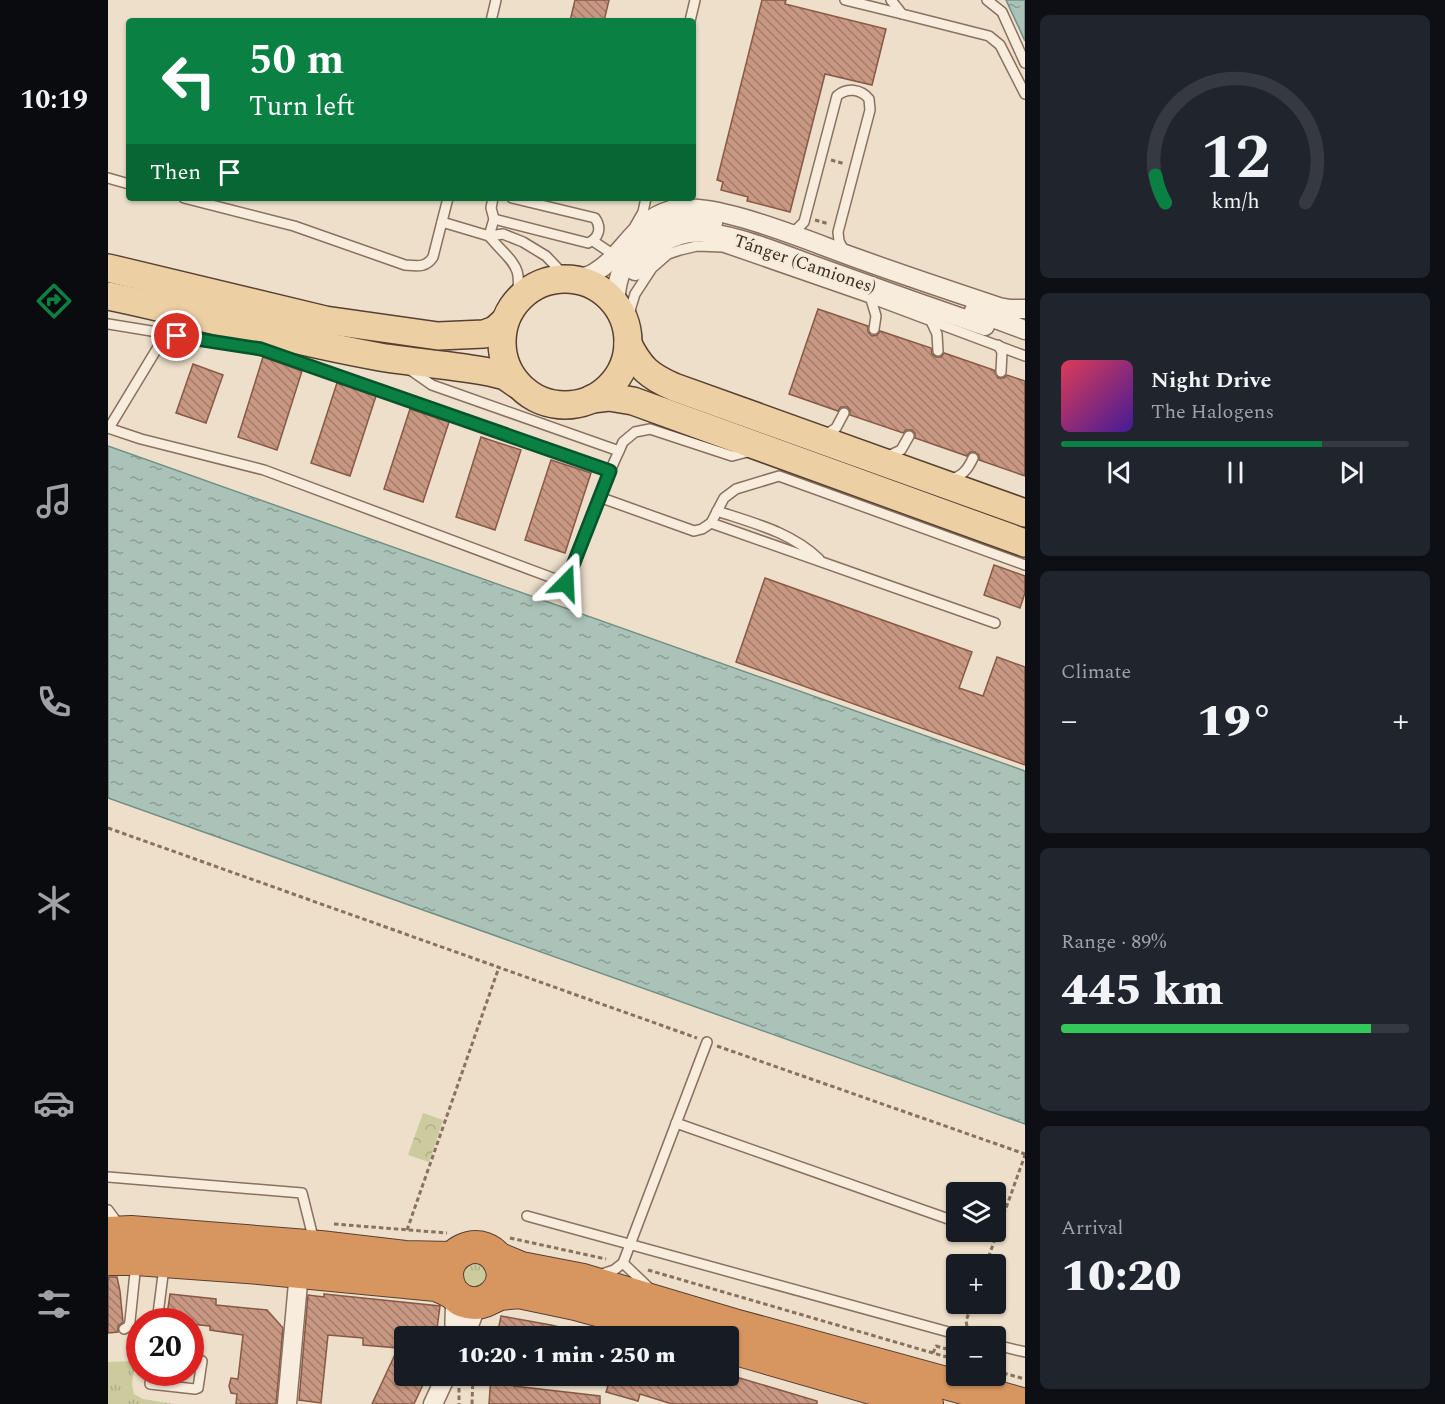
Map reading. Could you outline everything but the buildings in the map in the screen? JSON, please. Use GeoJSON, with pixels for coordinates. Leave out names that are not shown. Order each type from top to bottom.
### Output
{"type":"FeatureCollection","features":[{"type":"Feature","properties":{"kind":"highway"},"geometry":{"type":"LineString","coordinates":[[130,1249],[320,1247],[405,1257],[452,1258]]}},
{"type":"Feature","properties":{"kind":"highway"},"geometry":{"type":"LineString","coordinates":[[453,1294],[448,1286],[446,1272],[452,1258],[464,1249],[478,1247],[485,1249],[500,1264],[502,1279],[500,1286],[488,1299]]}},
{"type":"Feature","properties":{"kind":"highway"},"geometry":{"type":"LineString","coordinates":[[130,1249],[299,1272],[436,1285],[471,1303],[500,1294],[519,1292],[690,1324]]}},
{"type":"Feature","properties":{"kind":"highway"},"geometry":{"type":"LineString","coordinates":[[496,1258],[521,1268],[583,1280],[690,1324],[934,1400]]}},
{"type":"Feature","properties":{"kind":"highway"},"geometry":{"type":"LineString","coordinates":[[739,1350],[934,1400],[1022,1404]]}},
{"type":"Feature","properties":{"kind":"main road"},"geometry":{"type":"LineString","coordinates":[[108,268],[325,320],[428,335],[484,334],[495,330],[522,296],[539,285],[556,279],[570,278],[591,283],[600,288],[623,323],[640,367],[655,378],[871,459],[1018,507]]}},
{"type":"Feature","properties":{"kind":"main road"},"geometry":{"type":"LineString","coordinates":[[108,297],[171,309],[295,340],[398,359],[489,372],[505,376],[536,399],[547,403],[570,405],[609,397],[633,401],[1025,543]]}},
{"type":"Feature","properties":{"kind":"main road"},"geometry":{"type":"LineString","coordinates":[[510,313],[501,344],[511,376],[518,386]]}},
{"type":"Feature","properties":{"kind":"main road"},"geometry":{"type":"LineString","coordinates":[[592,399],[611,385],[618,376],[627,354],[623,323]]}},
{"type":"Feature","properties":{"kind":"street"},"geometry":{"type":"LineString","coordinates":[[570,278],[594,273],[650,219],[672,210],[685,208],[716,212],[780,232],[999,307],[1025,309]]}},
{"type":"Feature","properties":{"kind":"street"},"geometry":{"type":"LineString","coordinates":[[623,323],[615,294],[619,274],[626,262],[656,231],[685,221],[699,221],[730,226],[760,235],[1025,330]]}},
{"type":"Feature","properties":{"kind":"street","name":"Tánger (Camiones)"},"geometry":{"type":"LineString","coordinates":[[623,323],[622,302],[633,273],[645,258],[674,237],[690,232],[725,236],[866,291],[1025,342]]}},
{"type":"Feature","properties":{"kind":"street"},"geometry":{"type":"LineString","coordinates":[[287,1404],[299,1272]]}},
{"type":"Feature","properties":{"kind":"street"},"geometry":{"type":"LineString","coordinates":[[453,1294],[455,1326]]}},
{"type":"Feature","properties":{"kind":"street"},"geometry":{"type":"LineString","coordinates":[[469,1326],[474,1312],[488,1299]]}},
{"type":"Feature","properties":{"kind":"street"},"geometry":{"type":"LineString","coordinates":[[433,1404],[441,1386]]}},
{"type":"Feature","properties":{"kind":"lane"},"geometry":{"type":"LineString","coordinates":[[492,18],[496,0]]}},
{"type":"Feature","properties":{"kind":"lane"},"geometry":{"type":"LineString","coordinates":[[691,18],[695,0]]}},
{"type":"Feature","properties":{"kind":"lane"},"geometry":{"type":"LineString","coordinates":[[845,0],[989,36],[1000,45],[1025,94]]}},
{"type":"Feature","properties":{"kind":"lane"},"geometry":{"type":"LineString","coordinates":[[891,0],[902,14]]}},
{"type":"Feature","properties":{"kind":"lane"},"geometry":{"type":"LineString","coordinates":[[986,0],[1002,12],[1025,63]]}},
{"type":"Feature","properties":{"kind":"lane"},"geometry":{"type":"LineString","coordinates":[[780,232],[793,231],[804,222],[837,96],[840,92],[850,90],[861,92],[870,103],[838,232],[841,246],[850,256]]}},
{"type":"Feature","properties":{"kind":"lane"},"geometry":{"type":"LineString","coordinates":[[108,178],[126,183]]}},
{"type":"Feature","properties":{"kind":"lane"},"geometry":{"type":"LineString","coordinates":[[196,201],[294,226],[405,265],[417,266],[426,265],[433,257],[447,201]]}},
{"type":"Feature","properties":{"kind":"lane"},"geometry":{"type":"LineString","coordinates":[[489,236],[494,219],[490,208],[492,201]]}},
{"type":"Feature","properties":{"kind":"lane"},"geometry":{"type":"LineString","coordinates":[[494,219],[588,243],[593,241],[599,232],[595,218],[524,201]]}},
{"type":"Feature","properties":{"kind":"lane"},"geometry":{"type":"LineString","coordinates":[[628,239],[643,212],[645,201]]}},
{"type":"Feature","properties":{"kind":"lane"},"geometry":{"type":"LineString","coordinates":[[442,222],[489,236],[503,234],[523,242],[546,256],[570,278]]}},
{"type":"Feature","properties":{"kind":"lane"},"geometry":{"type":"LineString","coordinates":[[489,236],[515,263],[519,273],[520,283],[510,313]]}},
{"type":"Feature","properties":{"kind":"lane"},"geometry":{"type":"LineString","coordinates":[[593,241],[614,255]]}},
{"type":"Feature","properties":{"kind":"lane"},"geometry":{"type":"LineString","coordinates":[[866,291],[930,321],[1025,356]]}},
{"type":"Feature","properties":{"kind":"lane"},"geometry":{"type":"LineString","coordinates":[[866,291],[876,316],[874,328]]}},
{"type":"Feature","properties":{"kind":"lane"},"geometry":{"type":"LineString","coordinates":[[930,321],[938,341],[938,351]]}},
{"type":"Feature","properties":{"kind":"lane"},"geometry":{"type":"LineString","coordinates":[[108,324],[261,349],[610,471]]}},
{"type":"Feature","properties":{"kind":"lane"},"geometry":{"type":"LineString","coordinates":[[998,345],[1002,352],[1000,372]]}},
{"type":"Feature","properties":{"kind":"lane"},"geometry":{"type":"LineString","coordinates":[[158,347],[109,428],[141,439],[264,470],[566,583],[610,471],[628,436],[642,429],[650,429],[732,456],[761,447]]}},
{"type":"Feature","properties":{"kind":"lane"},"geometry":{"type":"LineString","coordinates":[[398,359],[432,385],[619,451]]}},
{"type":"Feature","properties":{"kind":"lane"},"geometry":{"type":"LineString","coordinates":[[811,437],[830,433],[836,428],[844,413]]}},
{"type":"Feature","properties":{"kind":"lane"},"geometry":{"type":"LineString","coordinates":[[871,459],[890,456],[901,450],[909,436]]}},
{"type":"Feature","properties":{"kind":"lane"},"geometry":{"type":"LineString","coordinates":[[938,482],[955,478],[968,469],[973,458]]}},
{"type":"Feature","properties":{"kind":"lane"},"geometry":{"type":"LineString","coordinates":[[600,497],[694,531],[711,523],[724,498],[736,489],[778,476],[1025,565]]}},
{"type":"Feature","properties":{"kind":"lane"},"geometry":{"type":"LineString","coordinates":[[717,511],[786,535],[807,548],[823,562]]}},
{"type":"Feature","properties":{"kind":"lane"},"geometry":{"type":"LineString","coordinates":[[711,523],[995,623]]}},
{"type":"Feature","properties":{"kind":"lane"},"geometry":{"type":"LineString","coordinates":[[583,1280],[614,1270],[623,1263],[707,1042]]}},
{"type":"Feature","properties":{"kind":"lane"},"geometry":{"type":"LineString","coordinates":[[676,1123],[946,1218]]}},
{"type":"Feature","properties":{"kind":"lane"},"geometry":{"type":"LineString","coordinates":[[108,1177],[302,1193],[312,1239],[320,1247]]}},
{"type":"Feature","properties":{"kind":"lane"},"geometry":{"type":"LineString","coordinates":[[108,1210],[119,1225],[130,1249],[153,1308]]}},
{"type":"Feature","properties":{"kind":"lane"},"geometry":{"type":"LineString","coordinates":[[527,1216],[946,1329]]}},
{"type":"Feature","properties":{"kind":"lane"},"geometry":{"type":"LineString","coordinates":[[124,1329],[129,1326],[130,1321],[130,1249]]}},
{"type":"Feature","properties":{"kind":"lane"},"geometry":{"type":"LineString","coordinates":[[623,1263],[643,1284],[690,1324]]}},
{"type":"Feature","properties":{"kind":"lane"},"geometry":{"type":"LineString","coordinates":[[1006,1347],[1025,1352]]}},
{"type":"Feature","properties":{"kind":"lane"},"geometry":{"type":"LineString","coordinates":[[168,1386],[195,1389],[198,1386]]}},
{"type":"Feature","properties":{"kind":"path"},"geometry":{"type":"LineString","coordinates":[[820,158],[855,167]]}},
{"type":"Feature","properties":{"kind":"path"},"geometry":{"type":"LineString","coordinates":[[108,828],[1025,1155],[990,1254]]}},
{"type":"Feature","properties":{"kind":"path"},"geometry":{"type":"LineString","coordinates":[[405,1257],[407,1230],[499,966]]}},
{"type":"Feature","properties":{"kind":"path"},"geometry":{"type":"LineString","coordinates":[[933,1353],[936,1346],[946,1349]]}},
{"type":"Feature","properties":{"kind":"path"},"geometry":{"type":"LineString","coordinates":[[1006,1373],[1025,1378]]}},
{"type":"Feature","properties":{"kind":"path"},"geometry":{"type":"LineString","coordinates":[[472,1404],[473,1386]]}},
{"type":"Feature","properties":{"kind":"green space"},"geometry":{"type":"Polygon","coordinates":[[[423,1113],[443,1120],[429,1162],[408,1155],[423,1113]]]}},
{"type":"Feature","properties":{"kind":"green space"},"geometry":{"type":"Polygon","coordinates":[[[480,1260],[490,1274],[482,1287],[467,1287],[460,1269],[480,1260]]]}},
{"type":"Feature","properties":{"kind":"green space"},"geometry":{"type":"Polygon","coordinates":[[[126,1361],[126,1386],[132,1386],[134,1394],[143,1399],[174,1404],[108,1404],[108,1362],[126,1361]]]}},
{"type":"Feature","properties":{"kind":"water"},"geometry":{"type":"Polygon","coordinates":[[[1006,0],[1025,0],[1025,41],[1006,0]]]}},
{"type":"Feature","properties":{"kind":"water"},"geometry":{"type":"Polygon","coordinates":[[[108,446],[1025,771],[1025,1124],[108,798],[108,446]]]}},
{"type":"Feature","properties":{"kind":"route"},"geometry":{"type":"LineString","coordinates":[[177,336],[261,349],[610,471],[566,583]]}}]}
